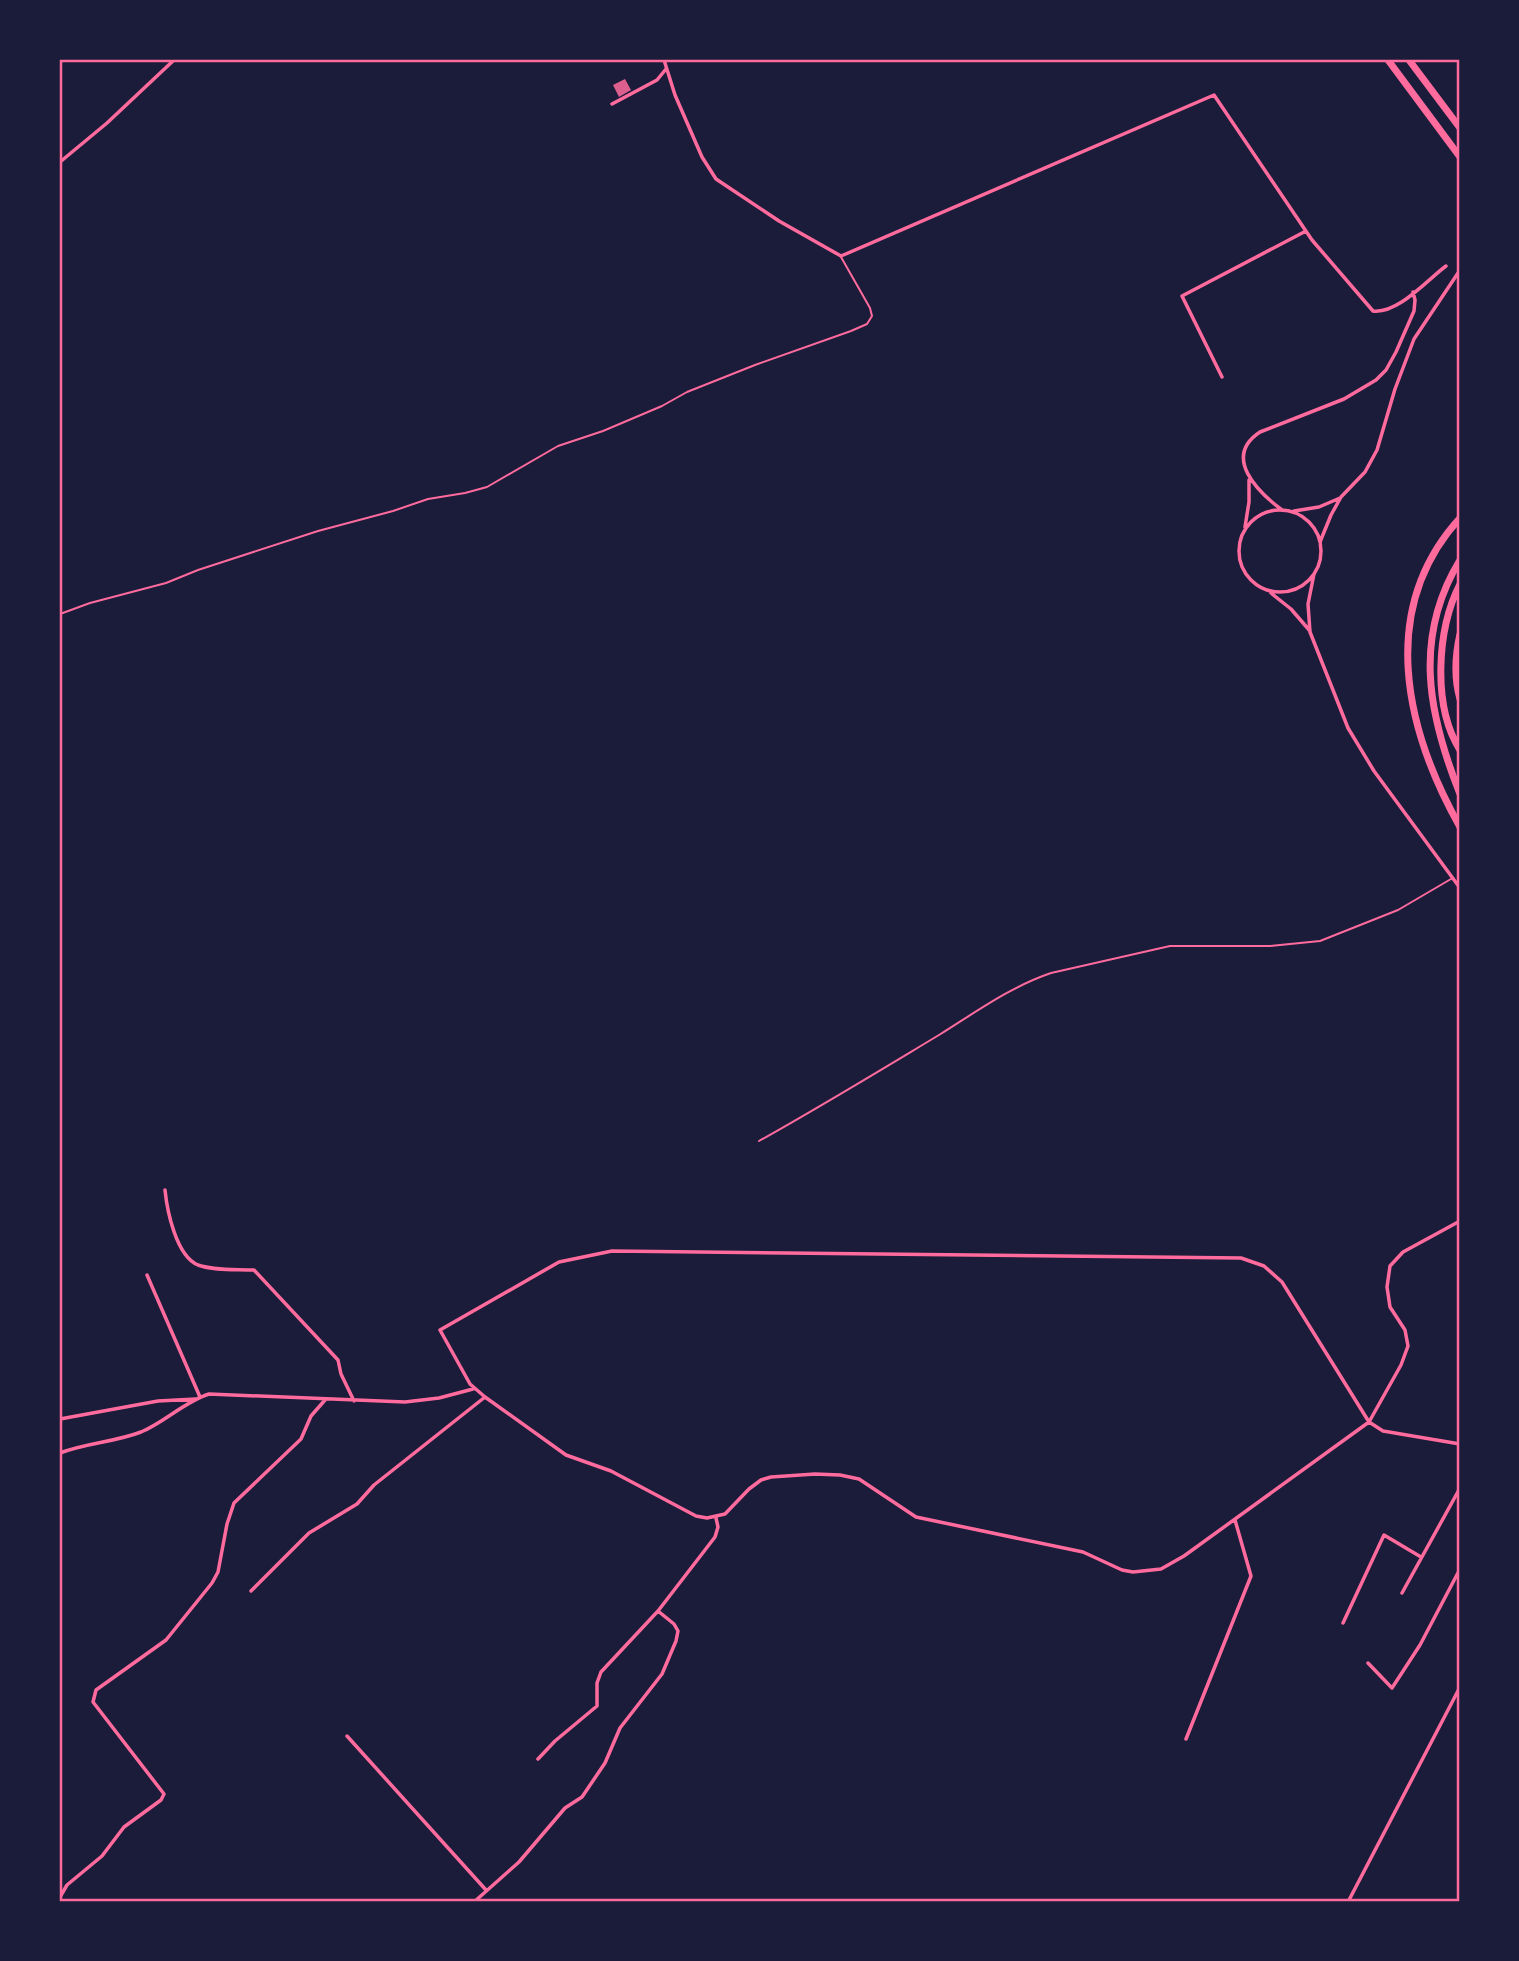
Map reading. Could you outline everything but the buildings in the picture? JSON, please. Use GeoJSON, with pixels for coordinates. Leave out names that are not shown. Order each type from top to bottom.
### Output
{"type":"FeatureCollection","features":[{"type":"Feature","properties":{"kind":"highway"},"geometry":{"type":"LineString","coordinates":[[1388,60],[1460,157]]}},
{"type":"Feature","properties":{"kind":"highway"},"geometry":{"type":"LineString","coordinates":[[1409,60],[1460,128]]}},
{"type":"Feature","properties":{"kind":"highway"},"geometry":{"type":"LineString","coordinates":[[1460,518],[1440,543],[1419,585],[1412,608],[1406,648],[1408,681],[1415,718],[1460,827]]}},
{"type":"Feature","properties":{"kind":"highway"},"geometry":{"type":"LineString","coordinates":[[1460,560],[1438,605],[1429,661],[1437,731],[1460,794]]}},
{"type":"Feature","properties":{"kind":"highway"},"geometry":{"type":"LineString","coordinates":[[1460,584],[1446,623],[1441,662],[1445,705],[1451,730],[1460,750]]}},
{"type":"Feature","properties":{"kind":"highway"},"geometry":{"type":"LineString","coordinates":[[1460,634],[1455,663],[1460,699]]}},
{"type":"Feature","properties":{"kind":"street"},"geometry":{"type":"LineString","coordinates":[[60,162],[107,123],[174,60]]}},
{"type":"Feature","properties":{"kind":"street"},"geometry":{"type":"LineString","coordinates":[[664,60],[675,95],[702,158],[716,179],[779,221],[841,256],[1214,95],[1306,231],[1373,311],[1384,312],[1398,305],[1446,266]]}},
{"type":"Feature","properties":{"kind":"street"},"geometry":{"type":"LineString","coordinates":[[612,104],[657,80],[666,69]]}},
{"type":"Feature","properties":{"kind":"street"},"geometry":{"type":"LineString","coordinates":[[1222,377],[1182,296],[1306,231]]}},
{"type":"Feature","properties":{"kind":"street"},"geometry":{"type":"LineString","coordinates":[[1292,512],[1319,507],[1341,497],[1360,479],[1371,462],[1382,435],[1395,389],[1414,339],[1460,270]]}},
{"type":"Feature","properties":{"kind":"street"},"geometry":{"type":"LineString","coordinates":[[1282,510],[1250,480],[1245,471],[1245,454],[1253,437],[1283,422],[1344,399],[1376,380],[1386,370],[1414,311],[1413,292]]}},
{"type":"Feature","properties":{"kind":"street"},"geometry":{"type":"LineString","coordinates":[[1250,480],[1250,502],[1238,548],[1242,569],[1256,585],[1280,599],[1310,632]]}},
{"type":"Feature","properties":{"kind":"street"},"geometry":{"type":"LineString","coordinates":[[1266,590],[1288,591],[1298,588],[1314,573],[1319,564],[1320,542],[1341,497]]}},
{"type":"Feature","properties":{"kind":"street"},"geometry":{"type":"LineString","coordinates":[[1245,528],[1261,514],[1282,510],[1292,512],[1310,523],[1320,542]]}},
{"type":"Feature","properties":{"kind":"street"},"geometry":{"type":"LineString","coordinates":[[1314,573],[1308,604],[1310,632],[1340,709],[1362,753],[1460,888]]}},
{"type":"Feature","properties":{"kind":"street"},"geometry":{"type":"LineString","coordinates":[[164,1190],[168,1217],[191,1261],[205,1267],[254,1270],[338,1360],[341,1374],[354,1401]]}},
{"type":"Feature","properties":{"kind":"street"},"geometry":{"type":"LineString","coordinates":[[1460,1221],[1403,1252],[1390,1266],[1387,1287],[1390,1307],[1405,1330],[1408,1346],[1401,1365],[1369,1422],[1184,1556],[1161,1569],[1133,1572],[1122,1570],[1083,1552],[916,1517],[867,1483],[840,1475],[788,1475],[761,1480],[725,1514],[716,1518],[696,1516],[611,1471],[566,1455],[485,1397],[470,1384],[440,1330],[559,1262],[612,1251],[1241,1258],[1264,1266],[1282,1282],[1369,1422],[1383,1431],[1460,1444]]}},
{"type":"Feature","properties":{"kind":"street"},"geometry":{"type":"LineString","coordinates":[[147,1275],[198,1398]]}},
{"type":"Feature","properties":{"kind":"street"},"geometry":{"type":"LineString","coordinates":[[60,1453],[137,1433],[164,1421],[198,1398],[209,1394],[405,1402],[439,1398],[475,1389]]}},
{"type":"Feature","properties":{"kind":"street"},"geometry":{"type":"LineString","coordinates":[[251,1591],[309,1533],[357,1504],[374,1485],[485,1397]]}},
{"type":"Feature","properties":{"kind":"street"},"geometry":{"type":"LineString","coordinates":[[60,1419],[158,1401],[198,1398]]}},
{"type":"Feature","properties":{"kind":"street"},"geometry":{"type":"LineString","coordinates":[[60,1897],[67,1885],[102,1856],[124,1826],[161,1800],[164,1794],[93,1702],[96,1690],[166,1640],[212,1583],[218,1572],[234,1503],[300,1439],[311,1416],[325,1400]]}},
{"type":"Feature","properties":{"kind":"street"},"geometry":{"type":"LineString","coordinates":[[1402,1593],[1460,1488]]}},
{"type":"Feature","properties":{"kind":"street"},"geometry":{"type":"LineString","coordinates":[[538,1759],[597,1706],[597,1687],[601,1672],[658,1611],[715,1537],[718,1527],[716,1518]]}},
{"type":"Feature","properties":{"kind":"street"},"geometry":{"type":"LineString","coordinates":[[1186,1739],[1214,1664],[1249,1585],[1250,1568],[1235,1520]]}},
{"type":"Feature","properties":{"kind":"street"},"geometry":{"type":"LineString","coordinates":[[1343,1623],[1384,1535],[1421,1557]]}},
{"type":"Feature","properties":{"kind":"street"},"geometry":{"type":"LineString","coordinates":[[1368,1663],[1392,1688],[1420,1645],[1460,1569]]}},
{"type":"Feature","properties":{"kind":"street"},"geometry":{"type":"LineString","coordinates":[[474,1902],[519,1862],[565,1808],[582,1797],[605,1763],[620,1728],[662,1674],[678,1631],[674,1624],[658,1611]]}},
{"type":"Feature","properties":{"kind":"street"},"geometry":{"type":"LineString","coordinates":[[1348,1902],[1460,1686]]}},
{"type":"Feature","properties":{"kind":"street"},"geometry":{"type":"LineString","coordinates":[[347,1736],[486,1891]]}},
{"type":"Feature","properties":{"kind":"lane"},"geometry":{"type":"LineString","coordinates":[[60,614],[428,499],[487,487],[558,446],[603,431],[732,374],[818,345],[867,324],[872,316],[870,309],[841,256]]}},
{"type":"Feature","properties":{"kind":"lane"},"geometry":{"type":"LineString","coordinates":[[759,1141],[949,1029],[1013,987],[1051,972],[1170,946],[1270,946],[1320,941],[1398,910],[1452,878]]}}]}
